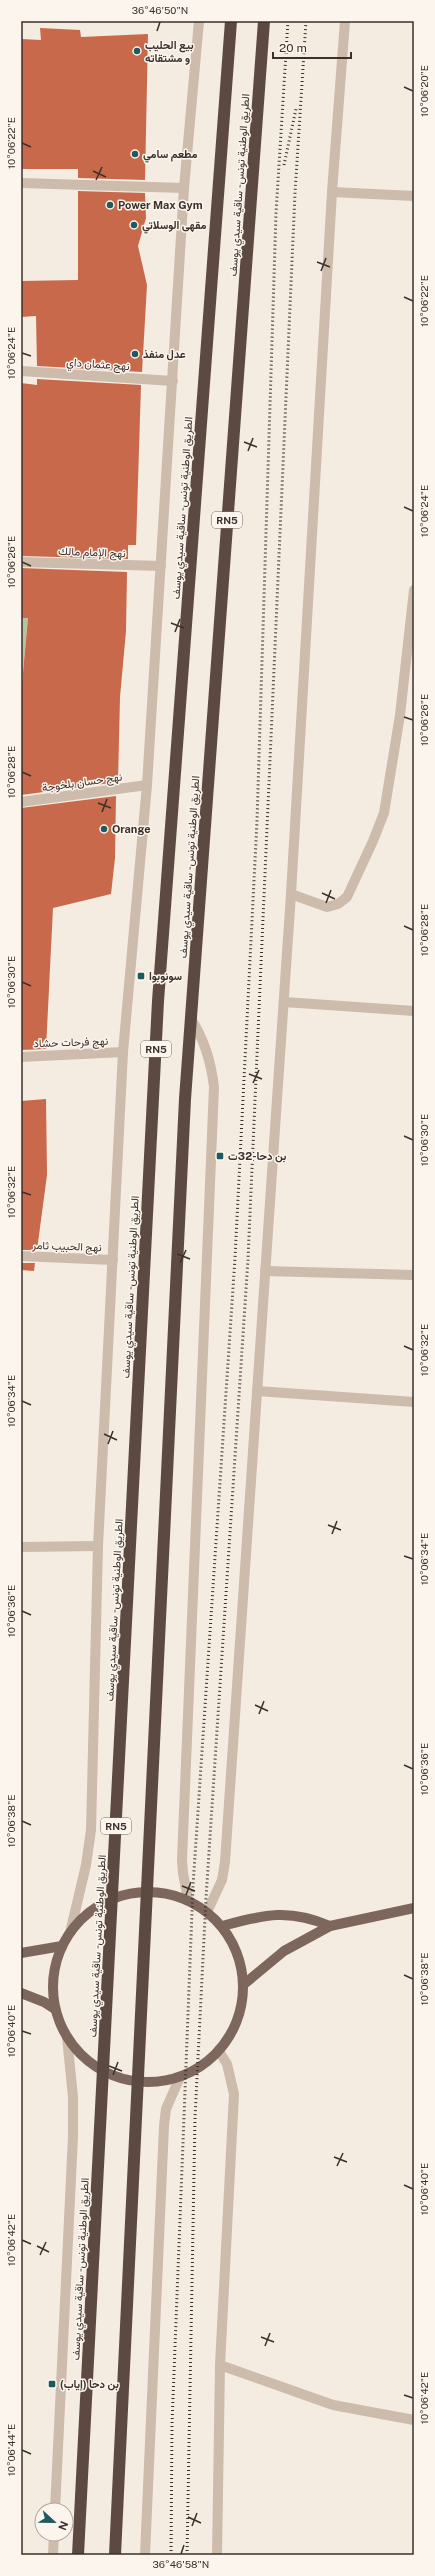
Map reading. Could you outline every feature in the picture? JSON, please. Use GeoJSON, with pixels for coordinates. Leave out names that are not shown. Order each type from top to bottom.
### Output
{"type":"FeatureCollection","features":[{"type":"Feature","properties":{"kind":"highway","name":"الطريق الوطنية تونس - ساقية سيدي يوسف"},"geometry":{"type":"LineString","coordinates":[[78,2555],[153,1097],[231,21]]}},
{"type":"Feature","properties":{"kind":"highway","name":"الطريق الوطنية تونس - ساقية سيدي يوسف"},"geometry":{"type":"LineString","coordinates":[[115,2555],[185,1099],[264,21]]}},
{"type":"Feature","properties":{"kind":"main road"},"geometry":{"type":"LineString","coordinates":[[145,1892],[167,1893],[188,1900],[207,1912],[222,1926],[233,1944],[240,1964],[243,1985],[241,2008],[232,2031],[219,2050],[201,2066],[180,2077],[159,2082],[137,2082],[116,2077],[91,2063],[80,2054],[67,2037],[55,2009],[53,1988],[55,1966],[62,1946],[70,1933],[84,1916],[103,1903],[123,1895],[145,1892]]}},
{"type":"Feature","properties":{"kind":"main road"},"geometry":{"type":"LineString","coordinates":[[243,1985],[284,1951],[330,1926],[414,1908]]}},
{"type":"Feature","properties":{"kind":"main road"},"geometry":{"type":"LineString","coordinates":[[222,1926],[278,1913],[296,1914],[330,1926]]}},
{"type":"Feature","properties":{"kind":"main road"},"geometry":{"type":"LineString","coordinates":[[21,1953],[62,1946]]}},
{"type":"Feature","properties":{"kind":"main road"},"geometry":{"type":"LineString","coordinates":[[21,1993],[44,2002],[55,2009]]}},
{"type":"Feature","properties":{"kind":"street"},"geometry":{"type":"LineString","coordinates":[[70,1933],[86,1865],[91,1830],[98,1546],[123,1052],[147,785],[184,188],[199,21]]}},
{"type":"Feature","properties":{"kind":"street"},"geometry":{"type":"LineString","coordinates":[[207,1912],[222,1880],[225,1862],[284,1002],[332,192],[345,21]]}},
{"type":"Feature","properties":{"kind":"street"},"geometry":{"type":"LineString","coordinates":[[21,183],[184,188]]}},
{"type":"Feature","properties":{"kind":"street"},"geometry":{"type":"LineString","coordinates":[[332,192],[414,196]]}},
{"type":"Feature","properties":{"kind":"street","name":"نهج عثمان داي"},"geometry":{"type":"LineString","coordinates":[[21,371],[173,381]]}},
{"type":"Feature","properties":{"kind":"street","name":"نهج الإمام مالك"},"geometry":{"type":"LineString","coordinates":[[21,562],[161,566]]}},
{"type":"Feature","properties":{"kind":"street"},"geometry":{"type":"LineString","coordinates":[[291,894],[327,907],[338,904],[347,897],[376,834],[384,813],[400,715],[414,590]]}},
{"type":"Feature","properties":{"kind":"street","name":"نهج حسان بلخوجة"},"geometry":{"type":"LineString","coordinates":[[21,802],[147,785]]}},
{"type":"Feature","properties":{"kind":"street"},"geometry":{"type":"LineString","coordinates":[[284,1002],[414,1011]]}},
{"type":"Feature","properties":{"kind":"street"},"geometry":{"type":"LineString","coordinates":[[188,1900],[182,1860],[214,1087],[212,1065],[206,1048],[191,1019]]}},
{"type":"Feature","properties":{"kind":"street","name":"نهج فرحات حشاد"},"geometry":{"type":"LineString","coordinates":[[21,1056],[123,1052]]}},
{"type":"Feature","properties":{"kind":"street","name":"نهج الحبيب ثامر"},"geometry":{"type":"LineString","coordinates":[[21,1256],[113,1260]]}},
{"type":"Feature","properties":{"kind":"street"},"geometry":{"type":"LineString","coordinates":[[265,1271],[414,1275]]}},
{"type":"Feature","properties":{"kind":"street"},"geometry":{"type":"LineString","coordinates":[[257,1391],[414,1402]]}},
{"type":"Feature","properties":{"kind":"street"},"geometry":{"type":"LineString","coordinates":[[21,1547],[98,1546]]}},
{"type":"Feature","properties":{"kind":"street"},"geometry":{"type":"LineString","coordinates":[[55,2502],[73,2136],[73,2097],[67,2037]]}},
{"type":"Feature","properties":{"kind":"street"},"geometry":{"type":"LineString","coordinates":[[217,2555],[220,2365],[234,2094],[227,2064],[219,2050]]}},
{"type":"Feature","properties":{"kind":"street"},"geometry":{"type":"LineString","coordinates":[[145,2555],[164,2126],[166,2109],[180,2077]]}},
{"type":"Feature","properties":{"kind":"street"},"geometry":{"type":"LineString","coordinates":[[220,2365],[334,2405],[414,2420]]}},
{"type":"Feature","properties":{"kind":"street"},"geometry":{"type":"LineString","coordinates":[[53,2555],[54,2542]]}},
{"type":"Feature","properties":{"kind":"green space"},"geometry":{"type":"Polygon","coordinates":[[[21,618],[28,618],[21,694],[21,618]]]}},
{"type":"Feature","properties":{"kind":"building"},"geometry":{"type":"Polygon","coordinates":[[[40,28],[80,30],[81,37],[148,34],[145,180],[78,178],[78,169],[21,169],[21,39],[41,40],[40,28]]]}},
{"type":"Feature","properties":{"kind":"building"},"geometry":{"type":"Polygon","coordinates":[[[78,191],[145,193],[146,218],[138,246],[147,285],[142,372],[37,366],[36,316],[21,317],[21,281],[78,280],[78,191]]]}},
{"type":"Feature","properties":{"kind":"building"},"geometry":{"type":"Polygon","coordinates":[[[37,379],[141,385],[136,545],[128,545],[128,559],[21,556],[21,383],[37,385],[37,379]]]}},
{"type":"Feature","properties":{"kind":"building"},"geometry":{"type":"Polygon","coordinates":[[[21,568],[127,572],[126,631],[120,697],[118,782],[21,795],[21,694],[28,618],[21,618],[21,568]]]}},
{"type":"Feature","properties":{"kind":"building"},"geometry":{"type":"Polygon","coordinates":[[[116,796],[115,858],[111,894],[53,908],[46,1049],[21,1050],[21,808],[116,796]]]}},
{"type":"Feature","properties":{"kind":"building"},"geometry":{"type":"Polygon","coordinates":[[[46,1099],[47,1175],[37,1250],[21,1250],[21,1101],[46,1099]]]}},
{"type":"Feature","properties":{"kind":"building"},"geometry":{"type":"Polygon","coordinates":[[[21,1263],[35,1263],[34,1271],[21,1270],[21,1263]]]}},
{"type":"Feature","properties":{"kind":"railway"},"geometry":{"type":"LineString","coordinates":[[171,2555],[172,2424],[193,1886],[235,1258],[257,821],[276,213],[288,21]]}},
{"type":"Feature","properties":{"kind":"railway"},"geometry":{"type":"LineString","coordinates":[[187,2555],[195,2118],[206,1898],[248,1259],[295,193],[306,21]]}},
{"type":"Feature","properties":{"kind":"railway"},"geometry":{"type":"LineString","coordinates":[[284,165],[296,109]]}},
{"type":"Feature","properties":{"kind":"place","name":"بيع الحليب و مشتقاته"},"geometry":{"type":"Point","coordinates":[137,51]}},
{"type":"Feature","properties":{"kind":"place","name":"مطعم سامي"},"geometry":{"type":"Point","coordinates":[135,154]}},
{"type":"Feature","properties":{"kind":"place","name":"Power Max Gym"},"geometry":{"type":"Point","coordinates":[110,205]}},
{"type":"Feature","properties":{"kind":"place","name":"مقهى الوسلاتي"},"geometry":{"type":"Point","coordinates":[134,225]}},
{"type":"Feature","properties":{"kind":"place","name":"عدل منفذ"},"geometry":{"type":"Point","coordinates":[135,354]}},
{"type":"Feature","properties":{"kind":"place","name":"Orange"},"geometry":{"type":"Point","coordinates":[104,829]}},
{"type":"Feature","properties":{"kind":"place","name":"سونوبوا"},"geometry":{"type":"Point","coordinates":[141,976]}},
{"type":"Feature","properties":{"kind":"place","name":"بن دحا-32ت"},"geometry":{"type":"Point","coordinates":[220,1156]}},
{"type":"Feature","properties":{"kind":"place","name":"بن دحا (إياب)"},"geometry":{"type":"Point","coordinates":[52,2384]}}]}
